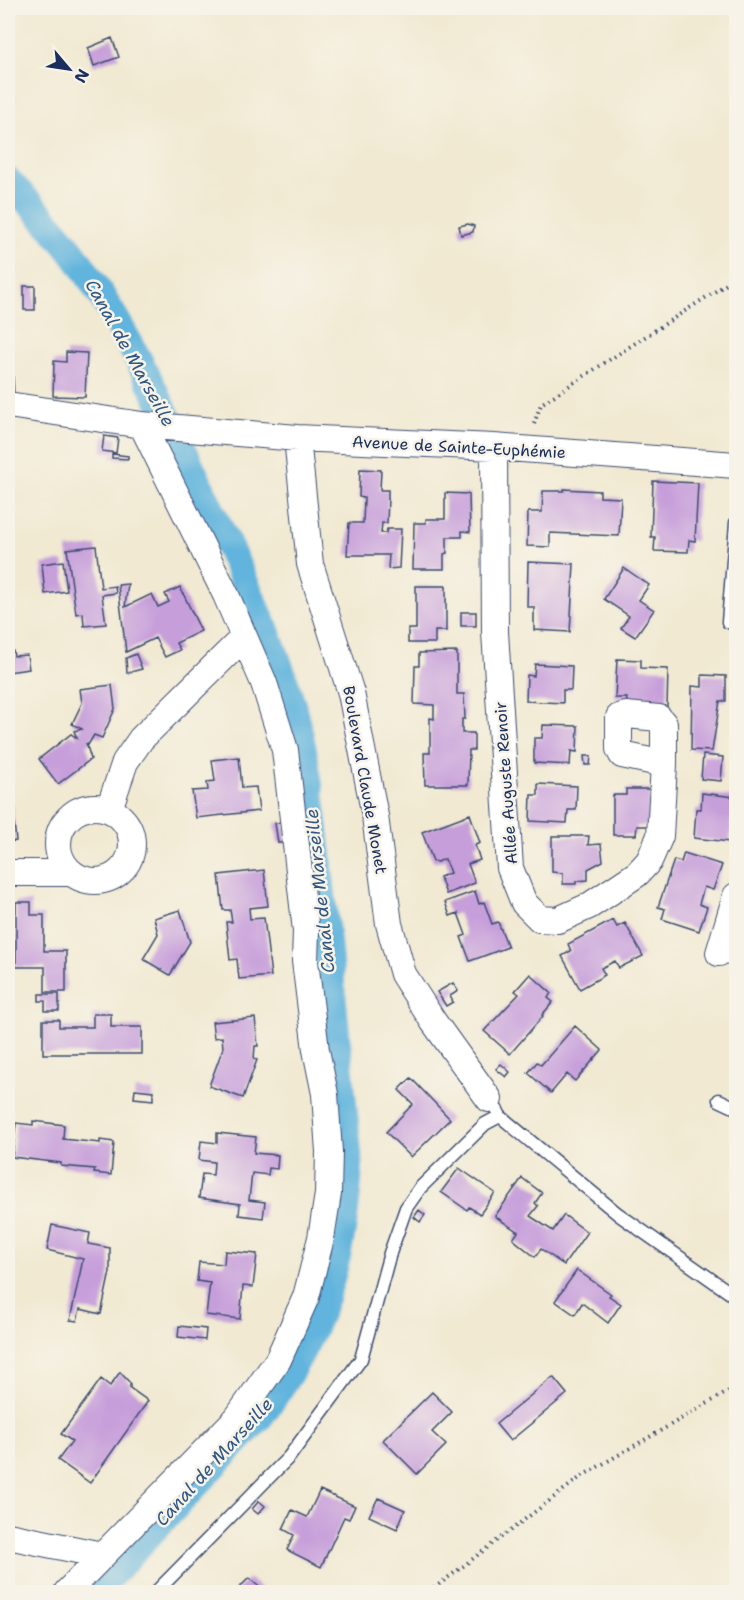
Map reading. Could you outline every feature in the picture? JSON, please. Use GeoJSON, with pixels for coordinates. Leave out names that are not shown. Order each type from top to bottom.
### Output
{"type":"FeatureCollection","features":[{"type":"Feature","properties":{"kind":"street","name":"Avenue de Sainte-Euphémie"},"geometry":{"type":"LineString","coordinates":[[8,405],[161,427],[297,438],[495,447],[736,465]]}},
{"type":"Feature","properties":{"kind":"street"},"geometry":{"type":"LineString","coordinates":[[67,1593],[237,1418],[278,1360],[306,1297],[321,1238],[328,1194],[329,1152],[325,1094],[316,1050],[305,961],[306,932],[285,750],[264,683],[243,638],[161,427]]}},
{"type":"Feature","properties":{"kind":"street","name":"Boulevard Claude Monet"},"geometry":{"type":"LineString","coordinates":[[297,438],[310,564],[351,693],[375,816],[389,924],[403,974],[433,1021],[495,1108]]}},
{"type":"Feature","properties":{"kind":"street","name":"Allée Auguste Renoir"},"geometry":{"type":"LineString","coordinates":[[495,447],[495,632],[510,868],[524,903],[540,919],[558,920],[589,906],[637,874],[649,861],[660,836],[664,764]]}},
{"type":"Feature","properties":{"kind":"street"},"geometry":{"type":"LineString","coordinates":[[109,809],[124,762],[141,739],[243,638]]}},
{"type":"Feature","properties":{"kind":"street"},"geometry":{"type":"LineString","coordinates":[[98,806],[109,809],[120,816],[128,826],[132,845],[128,863],[119,873],[108,879],[95,881],[82,879],[71,873],[63,864],[58,841],[67,820],[75,812],[86,807],[98,806]]}},
{"type":"Feature","properties":{"kind":"street"},"geometry":{"type":"LineString","coordinates":[[8,873],[71,873]]}},
{"type":"Feature","properties":{"kind":"street"},"geometry":{"type":"LineString","coordinates":[[719,953],[736,896]]}},
{"type":"Feature","properties":{"kind":"street"},"geometry":{"type":"LineString","coordinates":[[8,1536],[102,1555]]}},
{"type":"Feature","properties":{"kind":"lane"},"geometry":{"type":"LineString","coordinates":[[736,523],[728,622],[736,623]]}},
{"type":"Feature","properties":{"kind":"lane"},"geometry":{"type":"LineString","coordinates":[[719,1100],[736,1108]]}},
{"type":"Feature","properties":{"kind":"lane"},"geometry":{"type":"LineString","coordinates":[[156,1593],[289,1457],[361,1359],[390,1253],[406,1208],[420,1188],[485,1124],[495,1108],[618,1214],[736,1297]]}},
{"type":"Feature","properties":{"kind":"path"},"geometry":{"type":"LineString","coordinates":[[526,450],[541,404],[736,278]]}},
{"type":"Feature","properties":{"kind":"path"},"geometry":{"type":"LineString","coordinates":[[429,1593],[582,1476],[736,1387]]}},
{"type":"Feature","properties":{"kind":"building"},"geometry":{"type":"Polygon","coordinates":[[[112,38],[119,57],[94,66],[88,48],[112,38]]]}},
{"type":"Feature","properties":{"kind":"building"},"geometry":{"type":"Polygon","coordinates":[[[468,224],[474,226],[473,232],[461,235],[459,226],[468,224]]]}},
{"type":"Feature","properties":{"kind":"building"},"geometry":{"type":"Polygon","coordinates":[[[24,286],[35,286],[35,310],[24,310],[24,286]]]}},
{"type":"Feature","properties":{"kind":"building"},"geometry":{"type":"Polygon","coordinates":[[[8,350],[12,350],[14,397],[8,396],[8,350]]]}},
{"type":"Feature","properties":{"kind":"building"},"geometry":{"type":"Polygon","coordinates":[[[66,352],[87,353],[85,397],[53,396],[54,361],[66,362],[66,352]]]}},
{"type":"Feature","properties":{"kind":"building"},"geometry":{"type":"Polygon","coordinates":[[[8,432],[11,432],[13,449],[8,450],[8,432]]]}},
{"type":"Feature","properties":{"kind":"building"},"geometry":{"type":"Polygon","coordinates":[[[104,436],[118,438],[116,453],[102,451],[104,436]]]}},
{"type":"Feature","properties":{"kind":"building"},"geometry":{"type":"Polygon","coordinates":[[[112,454],[128,456],[128,459],[112,458],[112,454]]]}},
{"type":"Feature","properties":{"kind":"building"},"geometry":{"type":"Polygon","coordinates":[[[360,469],[381,470],[380,490],[388,490],[388,497],[387,523],[382,523],[381,533],[386,533],[387,529],[401,529],[399,568],[388,569],[389,555],[347,555],[349,523],[363,523],[364,498],[359,497],[360,469]]]}},
{"type":"Feature","properties":{"kind":"building"},"geometry":{"type":"Polygon","coordinates":[[[653,481],[698,483],[695,541],[689,540],[688,552],[654,551],[655,537],[651,537],[653,481]]]}},
{"type":"Feature","properties":{"kind":"building"},"geometry":{"type":"Polygon","coordinates":[[[564,489],[600,491],[600,497],[621,498],[619,536],[550,533],[550,547],[527,546],[528,512],[542,512],[543,491],[564,491],[564,489]]]}},
{"type":"Feature","properties":{"kind":"building"},"geometry":{"type":"Polygon","coordinates":[[[445,493],[469,494],[470,532],[462,531],[462,537],[447,537],[444,569],[413,569],[414,523],[426,523],[426,519],[445,519],[445,493]]]}},
{"type":"Feature","properties":{"kind":"building"},"geometry":{"type":"Polygon","coordinates":[[[96,546],[101,588],[115,586],[116,593],[102,595],[106,624],[84,626],[83,613],[76,614],[67,549],[96,546]]]}},
{"type":"Feature","properties":{"kind":"building"},"geometry":{"type":"Polygon","coordinates":[[[63,561],[67,591],[45,594],[42,564],[63,561]]]}},
{"type":"Feature","properties":{"kind":"building"},"geometry":{"type":"Polygon","coordinates":[[[528,562],[574,564],[570,632],[534,630],[534,607],[527,607],[528,562]]]}},
{"type":"Feature","properties":{"kind":"building"},"geometry":{"type":"Polygon","coordinates":[[[624,568],[649,585],[639,600],[654,610],[635,637],[621,628],[629,616],[604,599],[624,568]]]}},
{"type":"Feature","properties":{"kind":"building"},"geometry":{"type":"Polygon","coordinates":[[[128,584],[125,607],[152,594],[158,607],[169,602],[165,594],[180,587],[201,631],[176,643],[180,650],[165,657],[155,638],[126,652],[118,585],[128,584]]]}},
{"type":"Feature","properties":{"kind":"building"},"geometry":{"type":"Polygon","coordinates":[[[416,586],[446,586],[446,631],[435,631],[435,643],[408,643],[408,629],[416,629],[416,586]]]}},
{"type":"Feature","properties":{"kind":"building"},"geometry":{"type":"Polygon","coordinates":[[[461,612],[476,612],[476,626],[461,626],[461,612]]]}},
{"type":"Feature","properties":{"kind":"building"},"geometry":{"type":"Polygon","coordinates":[[[8,651],[13,651],[14,656],[27,655],[29,669],[8,672],[8,651]]]}},
{"type":"Feature","properties":{"kind":"building"},"geometry":{"type":"Polygon","coordinates":[[[457,652],[457,694],[464,694],[465,719],[462,719],[462,733],[474,733],[474,750],[469,750],[468,785],[425,785],[424,753],[430,753],[430,718],[434,719],[434,705],[414,704],[415,666],[419,666],[419,653],[457,652]]]}},
{"type":"Feature","properties":{"kind":"building"},"geometry":{"type":"Polygon","coordinates":[[[136,654],[142,669],[127,673],[126,658],[136,654]]]}},
{"type":"Feature","properties":{"kind":"building"},"geometry":{"type":"Polygon","coordinates":[[[617,659],[641,660],[641,668],[668,669],[667,707],[626,705],[627,698],[615,698],[617,659]]]}},
{"type":"Feature","properties":{"kind":"building"},"geometry":{"type":"Polygon","coordinates":[[[535,664],[572,666],[571,690],[563,690],[563,703],[526,701],[527,675],[534,676],[535,664]]]}},
{"type":"Feature","properties":{"kind":"building"},"geometry":{"type":"Polygon","coordinates":[[[702,675],[726,676],[726,701],[720,701],[712,751],[691,750],[692,686],[702,687],[702,675]]]}},
{"type":"Feature","properties":{"kind":"building"},"geometry":{"type":"Polygon","coordinates":[[[112,685],[115,709],[102,738],[94,735],[88,745],[86,743],[91,759],[58,784],[39,759],[71,734],[77,738],[74,731],[82,729],[72,724],[82,703],[80,689],[112,685]]]}},
{"type":"Feature","properties":{"kind":"building"},"geometry":{"type":"Polygon","coordinates":[[[543,725],[578,726],[577,752],[571,751],[570,765],[534,763],[534,738],[542,738],[543,725]]]}},
{"type":"Feature","properties":{"kind":"building"},"geometry":{"type":"Polygon","coordinates":[[[736,753],[736,768],[732,767],[736,753]]]}},
{"type":"Feature","properties":{"kind":"building"},"geometry":{"type":"Polygon","coordinates":[[[703,755],[723,757],[721,781],[701,779],[703,755]]]}},
{"type":"Feature","properties":{"kind":"building"},"geometry":{"type":"Polygon","coordinates":[[[584,756],[591,756],[590,765],[585,765],[584,756]]]}},
{"type":"Feature","properties":{"kind":"building"},"geometry":{"type":"Polygon","coordinates":[[[239,757],[242,788],[256,787],[259,811],[196,818],[192,791],[208,790],[207,782],[215,781],[212,760],[239,757]]]}},
{"type":"Feature","properties":{"kind":"building"},"geometry":{"type":"Polygon","coordinates":[[[538,784],[577,786],[576,810],[568,810],[567,823],[530,821],[531,795],[538,795],[538,784]]]}},
{"type":"Feature","properties":{"kind":"building"},"geometry":{"type":"Polygon","coordinates":[[[626,789],[650,789],[649,826],[637,826],[636,835],[613,835],[613,795],[626,795],[626,789]]]}},
{"type":"Feature","properties":{"kind":"building"},"geometry":{"type":"Polygon","coordinates":[[[702,793],[734,797],[730,842],[694,838],[696,809],[701,809],[702,793]]]}},
{"type":"Feature","properties":{"kind":"building"},"geometry":{"type":"Polygon","coordinates":[[[12,803],[16,841],[8,842],[8,804],[12,803]]]}},
{"type":"Feature","properties":{"kind":"building"},"geometry":{"type":"Polygon","coordinates":[[[470,814],[480,843],[475,845],[480,860],[468,864],[475,883],[446,894],[440,877],[450,873],[445,859],[433,861],[422,832],[470,814]]]}},
{"type":"Feature","properties":{"kind":"building"},"geometry":{"type":"Polygon","coordinates":[[[284,822],[287,843],[278,843],[275,823],[284,822]]]}},
{"type":"Feature","properties":{"kind":"building"},"geometry":{"type":"Polygon","coordinates":[[[552,836],[589,836],[588,845],[601,844],[603,861],[588,869],[588,880],[576,881],[576,884],[563,884],[563,873],[552,872],[552,836]]]}},
{"type":"Feature","properties":{"kind":"building"},"geometry":{"type":"Polygon","coordinates":[[[684,853],[722,865],[713,890],[704,887],[699,904],[707,907],[699,931],[662,919],[665,909],[658,907],[674,860],[681,862],[684,853]]]}},
{"type":"Feature","properties":{"kind":"building"},"geometry":{"type":"Polygon","coordinates":[[[264,870],[268,906],[249,908],[250,919],[264,918],[271,976],[239,979],[237,959],[230,960],[226,922],[232,922],[230,910],[223,910],[219,875],[264,870]]]}},
{"type":"Feature","properties":{"kind":"building"},"geometry":{"type":"Polygon","coordinates":[[[475,891],[479,904],[484,902],[492,924],[498,922],[508,947],[470,961],[461,937],[466,935],[458,913],[450,916],[445,902],[475,891]]]}},
{"type":"Feature","properties":{"kind":"building"},"geometry":{"type":"Polygon","coordinates":[[[16,902],[31,902],[31,915],[44,915],[44,951],[66,951],[66,992],[45,992],[45,967],[16,967],[16,902]]]}},
{"type":"Feature","properties":{"kind":"building"},"geometry":{"type":"Polygon","coordinates":[[[180,910],[190,942],[170,975],[143,959],[158,934],[154,918],[180,910]]]}},
{"type":"Feature","properties":{"kind":"building"},"geometry":{"type":"Polygon","coordinates":[[[613,920],[617,927],[625,923],[643,956],[619,968],[615,961],[601,968],[605,975],[580,989],[562,956],[571,951],[568,944],[613,920]]]}},
{"type":"Feature","properties":{"kind":"building"},"geometry":{"type":"Polygon","coordinates":[[[530,974],[551,993],[548,998],[553,1002],[510,1054],[484,1031],[519,994],[515,991],[530,974]]]}},
{"type":"Feature","properties":{"kind":"building"},"geometry":{"type":"Polygon","coordinates":[[[453,983],[458,991],[450,996],[453,1002],[446,1006],[437,992],[453,983]]]}},
{"type":"Feature","properties":{"kind":"building"},"geometry":{"type":"Polygon","coordinates":[[[39,994],[59,994],[59,1011],[45,1011],[45,1001],[39,1001],[39,994]]]}},
{"type":"Feature","properties":{"kind":"building"},"geometry":{"type":"Polygon","coordinates":[[[93,1014],[111,1014],[111,1027],[142,1027],[142,1054],[43,1054],[43,1020],[59,1020],[59,1027],[93,1027],[93,1014]]]}},
{"type":"Feature","properties":{"kind":"building"},"geometry":{"type":"Polygon","coordinates":[[[255,1018],[258,1046],[255,1046],[254,1059],[257,1060],[243,1098],[209,1086],[223,1048],[222,1037],[214,1038],[212,1022],[255,1018]]]}},
{"type":"Feature","properties":{"kind":"building"},"geometry":{"type":"Polygon","coordinates":[[[575,1026],[602,1050],[575,1081],[567,1074],[551,1093],[528,1073],[537,1062],[541,1065],[575,1026]]]}},
{"type":"Feature","properties":{"kind":"building"},"geometry":{"type":"Polygon","coordinates":[[[501,1064],[510,1072],[506,1077],[496,1069],[501,1064]]]}},
{"type":"Feature","properties":{"kind":"building"},"geometry":{"type":"Polygon","coordinates":[[[411,1078],[450,1119],[411,1157],[386,1132],[413,1104],[399,1090],[411,1078]]]}},
{"type":"Feature","properties":{"kind":"building"},"geometry":{"type":"Polygon","coordinates":[[[135,1089],[153,1091],[153,1100],[134,1098],[135,1089]]]}},
{"type":"Feature","properties":{"kind":"building"},"geometry":{"type":"Polygon","coordinates":[[[33,1121],[64,1125],[63,1139],[100,1143],[100,1140],[114,1142],[111,1175],[94,1173],[95,1169],[61,1166],[61,1163],[12,1157],[16,1123],[33,1125],[33,1121]]]}},
{"type":"Feature","properties":{"kind":"building"},"geometry":{"type":"Polygon","coordinates":[[[217,1133],[256,1137],[254,1153],[278,1155],[277,1169],[269,1168],[268,1175],[252,1173],[249,1200],[265,1202],[263,1218],[239,1215],[240,1204],[199,1198],[202,1174],[213,1175],[214,1162],[199,1160],[201,1141],[217,1143],[217,1133]]]}},
{"type":"Feature","properties":{"kind":"building"},"geometry":{"type":"Polygon","coordinates":[[[459,1168],[495,1193],[480,1214],[469,1207],[467,1210],[441,1192],[459,1168]]]}},
{"type":"Feature","properties":{"kind":"building"},"geometry":{"type":"Polygon","coordinates":[[[522,1178],[542,1193],[535,1203],[538,1206],[530,1216],[553,1231],[564,1215],[587,1232],[564,1265],[541,1249],[535,1257],[513,1239],[518,1232],[495,1216],[522,1178]]]}},
{"type":"Feature","properties":{"kind":"building"},"geometry":{"type":"Polygon","coordinates":[[[419,1210],[425,1215],[420,1222],[414,1217],[419,1210]]]}},
{"type":"Feature","properties":{"kind":"building"},"geometry":{"type":"Polygon","coordinates":[[[52,1225],[90,1233],[88,1244],[110,1248],[110,1272],[101,1314],[80,1309],[77,1321],[70,1320],[83,1259],[47,1250],[52,1225]]]}},
{"type":"Feature","properties":{"kind":"building"},"geometry":{"type":"Polygon","coordinates":[[[225,1251],[257,1254],[253,1287],[243,1286],[240,1319],[206,1315],[210,1283],[197,1281],[199,1262],[224,1264],[225,1251]]]}},
{"type":"Feature","properties":{"kind":"building"},"geometry":{"type":"Polygon","coordinates":[[[577,1270],[621,1304],[608,1323],[582,1303],[575,1315],[555,1301],[577,1270]]]}},
{"type":"Feature","properties":{"kind":"building"},"geometry":{"type":"Polygon","coordinates":[[[179,1326],[206,1329],[205,1340],[178,1337],[179,1326]]]}},
{"type":"Feature","properties":{"kind":"building"},"geometry":{"type":"Polygon","coordinates":[[[120,1372],[130,1383],[130,1388],[148,1401],[90,1483],[58,1460],[72,1441],[61,1434],[101,1379],[110,1386],[120,1372]]]}},
{"type":"Feature","properties":{"kind":"building"},"geometry":{"type":"Polygon","coordinates":[[[553,1377],[567,1394],[510,1441],[496,1424],[553,1377]]]}},
{"type":"Feature","properties":{"kind":"building"},"geometry":{"type":"Polygon","coordinates":[[[432,1392],[452,1412],[432,1432],[446,1445],[417,1474],[383,1440],[432,1392]]]}},
{"type":"Feature","properties":{"kind":"building"},"geometry":{"type":"Polygon","coordinates":[[[320,1490],[355,1506],[349,1519],[344,1517],[321,1567],[287,1550],[294,1535],[283,1529],[292,1510],[307,1517],[320,1490]]]}},
{"type":"Feature","properties":{"kind":"building"},"geometry":{"type":"Polygon","coordinates":[[[378,1498],[405,1510],[397,1529],[369,1516],[378,1498]]]}},
{"type":"Feature","properties":{"kind":"building"},"geometry":{"type":"Polygon","coordinates":[[[259,1501],[265,1506],[258,1514],[252,1509],[259,1501]]]}},
{"type":"Feature","properties":{"kind":"building"},"geometry":{"type":"Polygon","coordinates":[[[249,1578],[265,1592],[235,1592],[249,1578]]]}},
{"type":"Feature","properties":{"kind":"waterway","name":"Canal de Marseille"},"geometry":{"type":"LineString","coordinates":[[8,181],[43,217],[75,256],[116,319],[168,419],[239,570],[281,671],[297,723],[310,794],[349,1164],[346,1201],[334,1267],[313,1329],[298,1358],[259,1418],[95,1592]]}}]}
